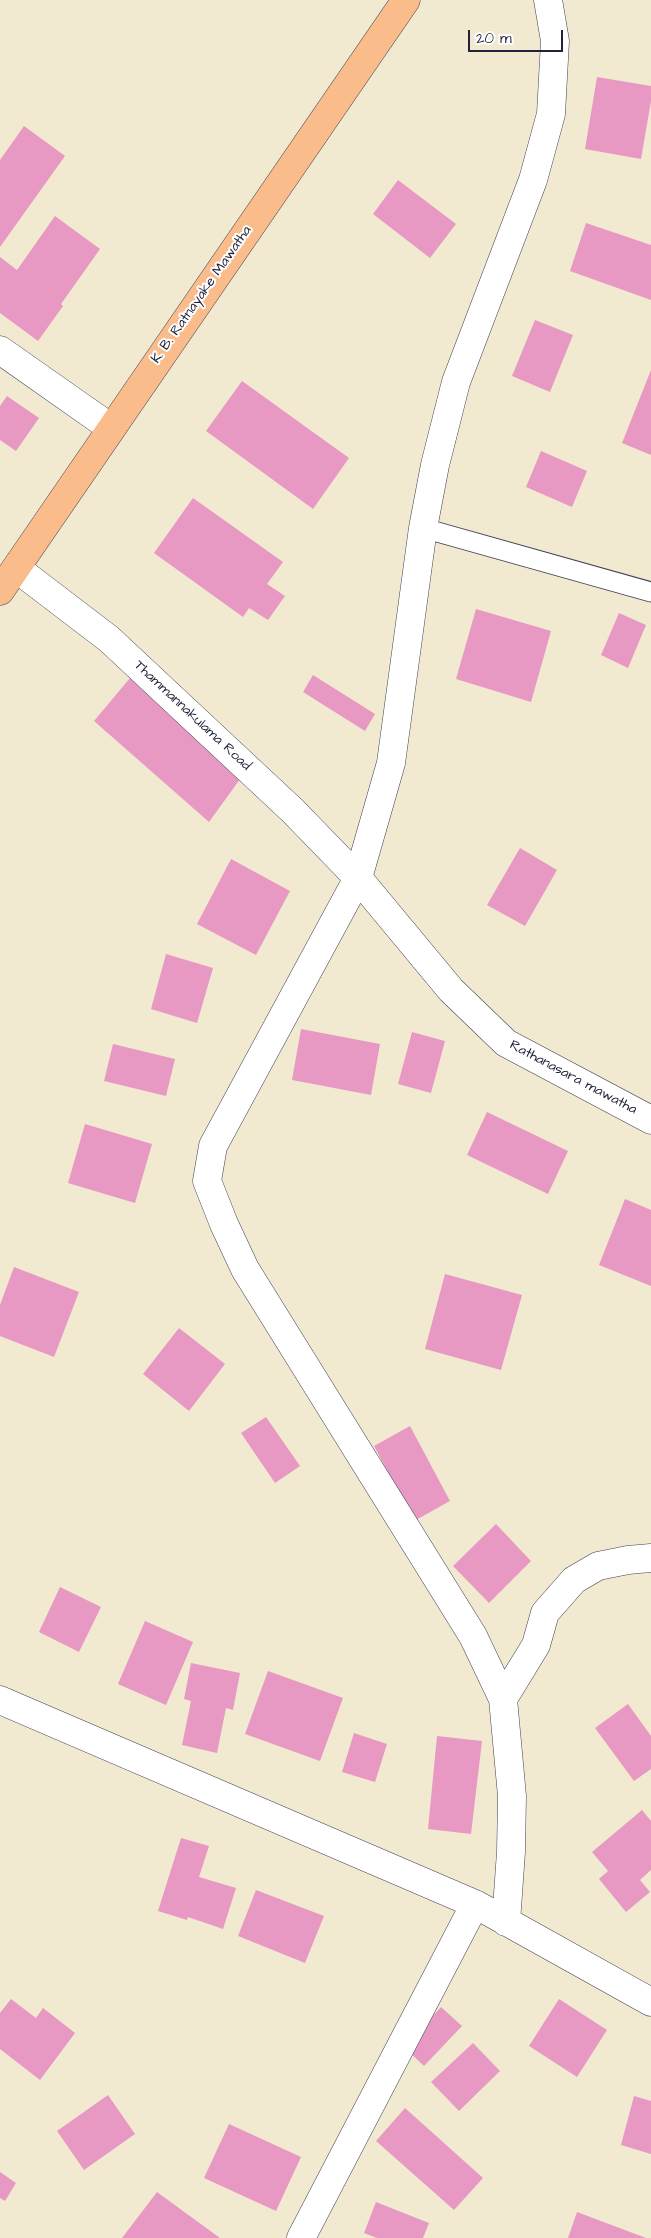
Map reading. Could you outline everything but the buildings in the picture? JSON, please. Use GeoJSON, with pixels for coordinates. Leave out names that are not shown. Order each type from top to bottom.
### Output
{"type":"FeatureCollection","features":[{"type":"Feature","properties":{"kind":"highway","name":"K. B. Ratnayake Mawatha"},"geometry":{"type":"LineString","coordinates":[[0,591],[406,0]]}},
{"type":"Feature","properties":{"kind":"street"},"geometry":{"type":"LineString","coordinates":[[506,1922],[511,1852],[512,1796],[503,1699],[473,1636],[245,1270],[224,1224],[208,1181],[213,1146],[358,878],[391,763],[423,528],[435,465],[456,382],[533,180],[551,114],[555,41],[548,0]]}},
{"type":"Feature","properties":{"kind":"street"},"geometry":{"type":"LineString","coordinates":[[0,350],[111,428]]}},
{"type":"Feature","properties":{"kind":"street","name":"Thammannakulama Road"},"geometry":{"type":"LineString","coordinates":[[16,568],[109,639],[293,811],[358,878]]}},
{"type":"Feature","properties":{"kind":"street","name":"Rathanasara mawatha"},"geometry":{"type":"LineString","coordinates":[[358,878],[450,990],[506,1043],[651,1120]]}},
{"type":"Feature","properties":{"kind":"street"},"geometry":{"type":"LineString","coordinates":[[503,1699],[536,1645],[545,1613],[574,1580],[598,1566],[651,1558]]}},
{"type":"Feature","properties":{"kind":"street"},"geometry":{"type":"LineString","coordinates":[[0,1700],[475,1904],[651,2002]]}},
{"type":"Feature","properties":{"kind":"street"},"geometry":{"type":"LineString","coordinates":[[300,2238],[475,1904]]}},
{"type":"Feature","properties":{"kind":"lane"},"geometry":{"type":"LineString","coordinates":[[423,528],[651,592]]}}]}
